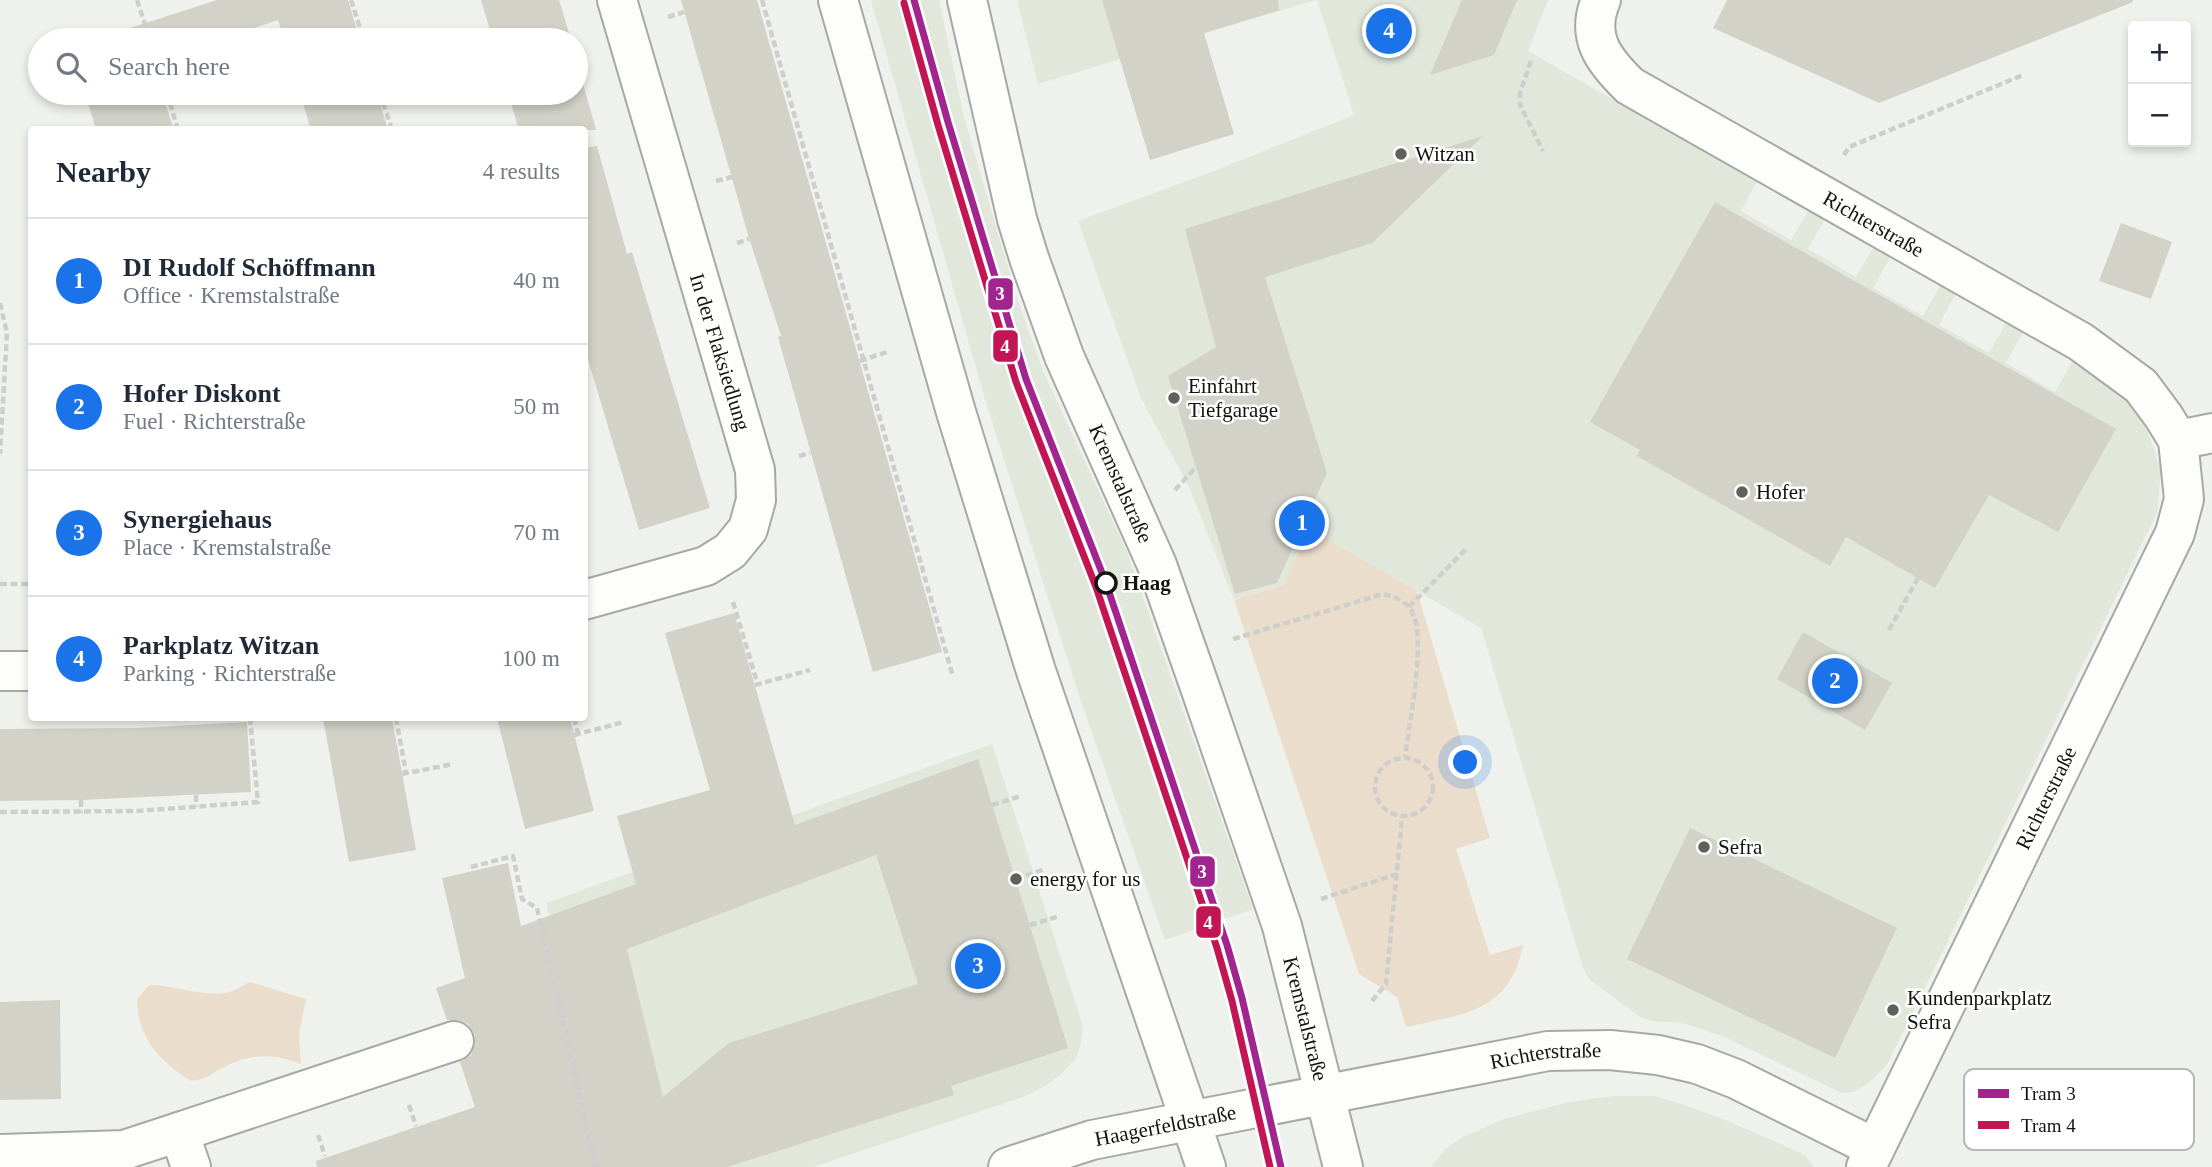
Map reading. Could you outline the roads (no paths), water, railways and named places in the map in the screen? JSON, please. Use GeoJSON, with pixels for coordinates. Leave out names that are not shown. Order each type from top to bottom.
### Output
{"type":"FeatureCollection","features":[{"type":"Feature","properties":{"kind":"street","name":"In der Flaksiedlung"},"geometry":{"type":"LineString","coordinates":[[588,599],[706,566],[730,551],[748,529],[756,500],[757,476],[617,0]]}},
{"type":"Feature","properties":{"kind":"street"},"geometry":{"type":"LineString","coordinates":[[838,0],[956,412],[1036,671],[1206,1167]]}},
{"type":"Feature","properties":{"kind":"street","name":"Kremstalstraße"},"geometry":{"type":"LineString","coordinates":[[967,0],[1017,219],[1029,258],[1064,356],[1157,565],[1282,926],[1343,1167]]}},
{"type":"Feature","properties":{"kind":"street","name":"Richterstraße"},"geometry":{"type":"LineString","coordinates":[[1324,1094],[1548,1051],[1611,1050],[1658,1055],[1697,1064],[1736,1079],[1870,1157],[2175,533],[2184,499],[2195,437],[2164,416],[2141,386],[2081,342],[1630,86],[1597,47],[1596,12],[1601,0]]}},
{"type":"Feature","properties":{"kind":"street"},"geometry":{"type":"LineString","coordinates":[[0,671],[28,671]]}},
{"type":"Feature","properties":{"kind":"street"},"geometry":{"type":"LineString","coordinates":[[0,1154],[185,1149],[454,1041]]}},
{"type":"Feature","properties":{"kind":"street","name":"Haagerfeldstraße"},"geometry":{"type":"LineString","coordinates":[[1008,1167],[1092,1140],[1324,1094]]}},
{"type":"Feature","properties":{"kind":"tram line","name":"3"},"geometry":{"type":"LineString","coordinates":[[914,0],[1026,379],[1106,583],[1227,945],[1281,1167]]}},
{"type":"Feature","properties":{"kind":"tram line","name":"4"},"geometry":{"type":"LineString","coordinates":[[904,3],[1016,382],[1096,587],[1217,948],[1232,1001],[1270,1167]]}},
{"type":"Feature","properties":{"kind":"place","name":"Parkplatz Witzan"},"geometry":{"type":"Point","coordinates":[1389,31]}},
{"type":"Feature","properties":{"kind":"place","name":"Witzan"},"geometry":{"type":"Point","coordinates":[1401,154]}},
{"type":"Feature","properties":{"kind":"place","name":"Einfahrt Tiefgarage"},"geometry":{"type":"Point","coordinates":[1174,398]}},
{"type":"Feature","properties":{"kind":"place","name":"Hofer"},"geometry":{"type":"Point","coordinates":[1742,492]}},
{"type":"Feature","properties":{"kind":"place","name":"DI Rudolf Schöffmann"},"geometry":{"type":"Point","coordinates":[1302,523]}},
{"type":"Feature","properties":{"kind":"place","name":"Haag"},"geometry":{"type":"Point","coordinates":[1106,583]}},
{"type":"Feature","properties":{"kind":"place","name":"Hofer Diskont"},"geometry":{"type":"Point","coordinates":[1835,681]}},
{"type":"Feature","properties":{"kind":"place","name":"Sefra"},"geometry":{"type":"Point","coordinates":[1704,847]}},
{"type":"Feature","properties":{"kind":"place","name":"energy for us"},"geometry":{"type":"Point","coordinates":[1016,879]}},
{"type":"Feature","properties":{"kind":"place","name":"Synergiehaus"},"geometry":{"type":"Point","coordinates":[978,966]}},
{"type":"Feature","properties":{"kind":"place","name":"Kundenparkplatz Sefra"},"geometry":{"type":"Point","coordinates":[1893,1010]}}]}
